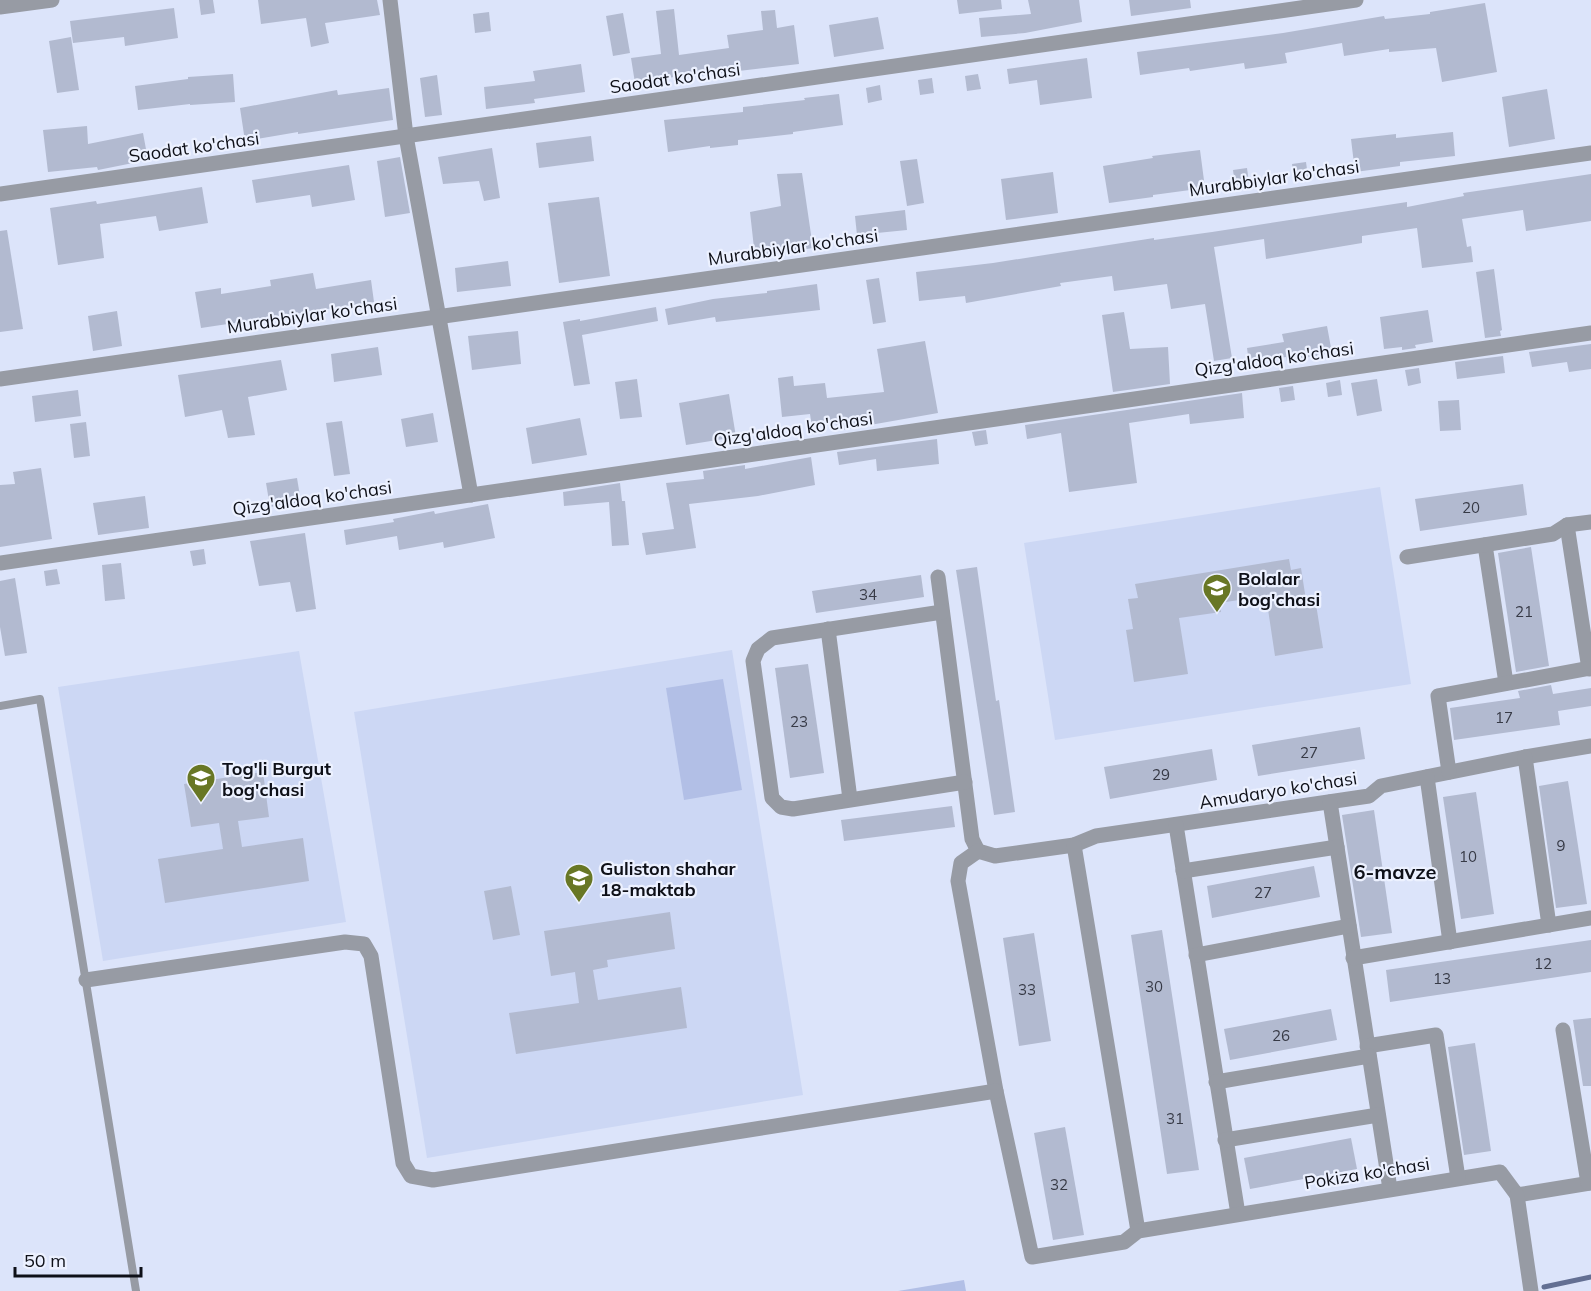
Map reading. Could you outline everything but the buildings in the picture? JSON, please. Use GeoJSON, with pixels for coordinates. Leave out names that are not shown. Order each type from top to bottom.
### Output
{"type":"FeatureCollection","features":[{"type":"Feature","properties":{"kind":"street"},"geometry":{"type":"LineString","coordinates":[[0,8],[52,0]]}},
{"type":"Feature","properties":{"kind":"street"},"geometry":{"type":"LineString","coordinates":[[390,0],[406,136],[471,495]]}},
{"type":"Feature","properties":{"kind":"street","name":"Saodat ko'chasi"},"geometry":{"type":"LineString","coordinates":[[0,194],[1356,0]]}},
{"type":"Feature","properties":{"kind":"street","name":"Murabbiylar ko'chasi"},"geometry":{"type":"LineString","coordinates":[[0,379],[1591,153]]}},
{"type":"Feature","properties":{"kind":"street","name":"Qizg'aldoq ko'chasi"},"geometry":{"type":"LineString","coordinates":[[0,563],[1591,333]]}},
{"type":"Feature","properties":{"kind":"street"},"geometry":{"type":"LineString","coordinates":[[1407,556],[1553,534],[1567,525],[1591,522]]}},
{"type":"Feature","properties":{"kind":"street"},"geometry":{"type":"LineString","coordinates":[[1449,772],[1437,696],[1590,669],[1567,525]]}},
{"type":"Feature","properties":{"kind":"street"},"geometry":{"type":"LineString","coordinates":[[1485,545],[1506,683]]}},
{"type":"Feature","properties":{"kind":"street"},"geometry":{"type":"LineString","coordinates":[[86,980],[345,942],[364,944],[372,956],[404,1163],[411,1176],[433,1179],[996,1091],[958,880],[961,862],[978,851],[972,839],[938,577]]}},
{"type":"Feature","properties":{"kind":"street"},"geometry":{"type":"LineString","coordinates":[[942,612],[772,638],[758,649],[753,662],[772,798],[781,807],[793,809],[964,782]]}},
{"type":"Feature","properties":{"kind":"street"},"geometry":{"type":"LineString","coordinates":[[828,629],[850,799]]}},
{"type":"Feature","properties":{"kind":"street","name":"Amudaryo ko'chasi"},"geometry":{"type":"LineString","coordinates":[[978,851],[995,856],[1074,845],[1096,836],[1369,796],[1381,786],[1591,746]]}},
{"type":"Feature","properties":{"kind":"street"},"geometry":{"type":"LineString","coordinates":[[1525,757],[1549,925]]}},
{"type":"Feature","properties":{"kind":"street"},"geometry":{"type":"LineString","coordinates":[[1427,777],[1450,942]]}},
{"type":"Feature","properties":{"kind":"street"},"geometry":{"type":"LineString","coordinates":[[1330,802],[1390,1189]]}},
{"type":"Feature","properties":{"kind":"street"},"geometry":{"type":"LineString","coordinates":[[1176,825],[1238,1214]]}},
{"type":"Feature","properties":{"kind":"street"},"geometry":{"type":"LineString","coordinates":[[1074,845],[1138,1231]]}},
{"type":"Feature","properties":{"kind":"street"},"geometry":{"type":"LineString","coordinates":[[1183,871],[1337,847]]}},
{"type":"Feature","properties":{"kind":"street"},"geometry":{"type":"LineString","coordinates":[[1353,958],[1591,918]]}},
{"type":"Feature","properties":{"kind":"street"},"geometry":{"type":"LineString","coordinates":[[1196,955],[1349,926]]}},
{"type":"Feature","properties":{"kind":"street"},"geometry":{"type":"LineString","coordinates":[[1531,1291],[1517,1195],[1589,1183],[1563,1030]]}},
{"type":"Feature","properties":{"kind":"street"},"geometry":{"type":"LineString","coordinates":[[1216,1082],[1436,1035],[1458,1178]]}},
{"type":"Feature","properties":{"kind":"street","name":"Pokiza ko'chasi"},"geometry":{"type":"LineString","coordinates":[[996,1091],[1032,1257],[1124,1242],[1138,1231],[1500,1172],[1517,1195]]}},
{"type":"Feature","properties":{"kind":"street"},"geometry":{"type":"LineString","coordinates":[[1225,1140],[1378,1115]]}},
{"type":"Feature","properties":{"kind":"lane"},"geometry":{"type":"LineString","coordinates":[[0,706],[40,699],[136,1291]]}},
{"type":"Feature","properties":{"kind":"shaded area","name":"Bolalar bog'chasi"},"geometry":{"type":"Polygon","coordinates":[[[1380,487],[1411,684],[1055,740],[1024,543],[1380,487]]]}},
{"type":"Feature","properties":{"kind":"shaded area","name":"Guliston shahar 18-maktab"},"geometry":{"type":"Polygon","coordinates":[[[732,650],[803,1095],[427,1158],[354,712],[732,650]]]}},
{"type":"Feature","properties":{"kind":"shaded area","name":"Tog'li Burgut bog'chasi"},"geometry":{"type":"Polygon","coordinates":[[[299,651],[346,922],[103,961],[58,687],[299,651]]]}},
{"type":"Feature","properties":{"kind":"shaded area"},"geometry":{"type":"Polygon","coordinates":[[[723,679],[742,790],[684,800],[666,688],[723,679]]]}},
{"type":"Feature","properties":{"kind":"shaded area"},"geometry":{"type":"Polygon","coordinates":[[[964,1280],[966,1291],[898,1291],[964,1280]]]}},
{"type":"Feature","properties":{"kind":"waterway"},"geometry":{"type":"LineString","coordinates":[[1544,1287],[1591,1277]]}},
{"type":"Feature","properties":{"kind":"place","name":"Bolalar bog'chasi"},"geometry":{"type":"Point","coordinates":[1217,614]}},
{"type":"Feature","properties":{"kind":"place","name":"Tog'li Burgut bog'chasi"},"geometry":{"type":"Point","coordinates":[201,804]}},
{"type":"Feature","properties":{"kind":"place","name":"Guliston shahar 18-maktab"},"geometry":{"type":"Point","coordinates":[579,904]}},
{"type":"Feature","properties":{"kind":"district","name":"6-mavze"},"geometry":{"type":"Point","coordinates":[1395,871]}}]}
